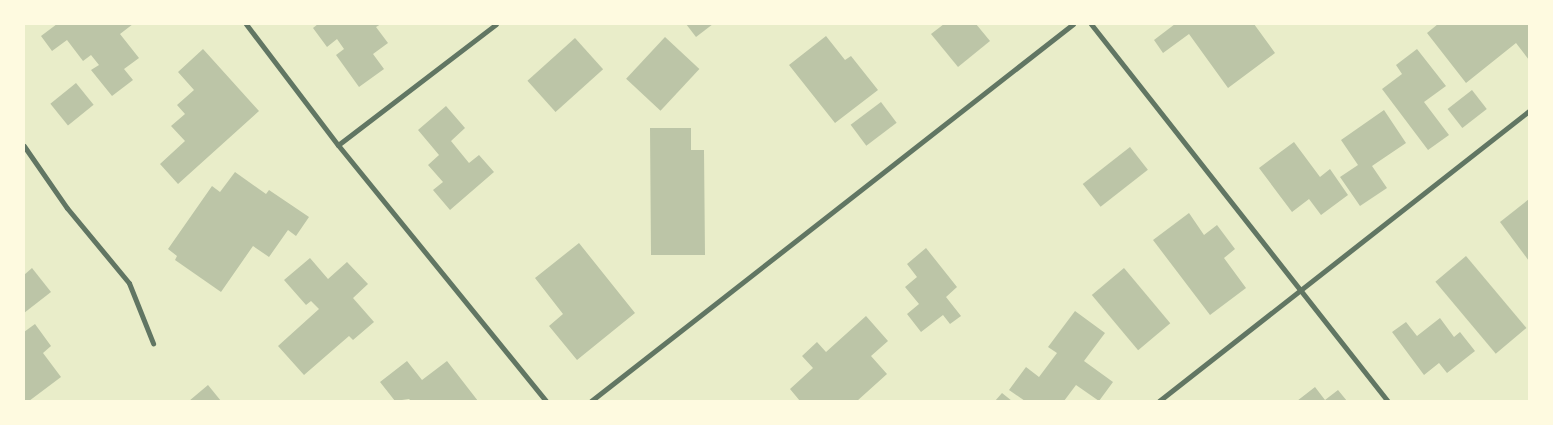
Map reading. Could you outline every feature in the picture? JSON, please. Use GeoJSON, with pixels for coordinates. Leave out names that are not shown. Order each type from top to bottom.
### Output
{"type":"FeatureCollection","features":[{"type":"Feature","properties":{"kind":"street"},"geometry":{"type":"LineString","coordinates":[[246,24],[338,145],[546,401]]}},
{"type":"Feature","properties":{"kind":"street"},"geometry":{"type":"LineString","coordinates":[[338,145],[496,24]]}},
{"type":"Feature","properties":{"kind":"street"},"geometry":{"type":"LineString","coordinates":[[591,401],[1073,24]]}},
{"type":"Feature","properties":{"kind":"street"},"geometry":{"type":"LineString","coordinates":[[1091,24],[1388,401]]}},
{"type":"Feature","properties":{"kind":"street"},"geometry":{"type":"LineString","coordinates":[[1159,401],[1529,111]]}},
{"type":"Feature","properties":{"kind":"street"},"geometry":{"type":"LineString","coordinates":[[24,146],[67,208],[129,283],[154,343]]}},
{"type":"Feature","properties":{"kind":"building"},"geometry":{"type":"Polygon","coordinates":[[[57,24],[133,24],[120,34],[139,58],[124,69],[133,80],[112,96],[91,70],[99,65],[91,55],[83,61],[67,40],[52,51],[41,36],[57,24]]]}},
{"type":"Feature","properties":{"kind":"building"},"geometry":{"type":"Polygon","coordinates":[[[318,24],[381,24],[376,27],[388,43],[373,54],[384,69],[359,87],[336,55],[344,49],[337,39],[327,47],[313,28],[318,24]]]}},
{"type":"Feature","properties":{"kind":"building"},"geometry":{"type":"Polygon","coordinates":[[[686,24],[713,24],[696,37],[686,24]]]}},
{"type":"Feature","properties":{"kind":"building"},"geometry":{"type":"Polygon","coordinates":[[[944,24],[976,24],[990,41],[958,67],[931,34],[944,24]]]}},
{"type":"Feature","properties":{"kind":"building"},"geometry":{"type":"Polygon","coordinates":[[[1175,24],[1254,24],[1275,53],[1228,88],[1189,34],[1163,53],[1154,40],[1175,24]]]}},
{"type":"Feature","properties":{"kind":"building"},"geometry":{"type":"Polygon","coordinates":[[[1438,24],[1529,24],[1529,60],[1516,43],[1466,83],[1427,33],[1438,24]]]}},
{"type":"Feature","properties":{"kind":"building"},"geometry":{"type":"Polygon","coordinates":[[[826,36],[845,60],[851,56],[878,90],[835,123],[789,65],[826,36]]]}},
{"type":"Feature","properties":{"kind":"building"},"geometry":{"type":"Polygon","coordinates":[[[665,37],[699,69],[660,111],[626,79],[665,37]]]}},
{"type":"Feature","properties":{"kind":"building"},"geometry":{"type":"Polygon","coordinates":[[[575,38],[603,69],[556,112],[527,81],[575,38]]]}},
{"type":"Feature","properties":{"kind":"building"},"geometry":{"type":"Polygon","coordinates":[[[203,49],[259,111],[178,184],[160,164],[185,141],[171,126],[185,114],[177,105],[194,90],[178,72],[203,49]]]}},
{"type":"Feature","properties":{"kind":"building"},"geometry":{"type":"Polygon","coordinates":[[[1417,49],[1446,86],[1424,102],[1449,135],[1428,150],[1382,89],[1402,74],[1396,65],[1417,49]]]}},
{"type":"Feature","properties":{"kind":"building"},"geometry":{"type":"Polygon","coordinates":[[[76,83],[94,105],[68,126],[50,104],[76,83]]]}},
{"type":"Feature","properties":{"kind":"building"},"geometry":{"type":"Polygon","coordinates":[[[1472,90],[1487,109],[1462,128],[1448,109],[1472,90]]]}},
{"type":"Feature","properties":{"kind":"building"},"geometry":{"type":"Polygon","coordinates":[[[881,102],[897,123],[866,146],[851,125],[881,102]]]}},
{"type":"Feature","properties":{"kind":"building"},"geometry":{"type":"Polygon","coordinates":[[[446,106],[465,128],[451,141],[469,163],[479,155],[494,172],[450,210],[433,190],[443,182],[428,165],[439,155],[418,130],[446,106]]]}},
{"type":"Feature","properties":{"kind":"building"},"geometry":{"type":"Polygon","coordinates":[[[1384,110],[1406,143],[1372,166],[1387,188],[1360,206],[1340,177],[1358,165],[1341,140],[1384,110]]]}},
{"type":"Feature","properties":{"kind":"building"},"geometry":{"type":"Polygon","coordinates":[[[650,128],[691,128],[691,150],[704,150],[705,255],[651,255],[650,128]]]}},
{"type":"Feature","properties":{"kind":"building"},"geometry":{"type":"Polygon","coordinates":[[[1294,142],[1320,177],[1330,169],[1348,195],[1321,215],[1309,199],[1292,212],[1259,168],[1294,142]]]}},
{"type":"Feature","properties":{"kind":"building"},"geometry":{"type":"Polygon","coordinates":[[[1130,147],[1148,170],[1101,207],[1083,184],[1130,147]]]}},
{"type":"Feature","properties":{"kind":"building"},"geometry":{"type":"Polygon","coordinates":[[[235,172],[266,194],[269,190],[309,217],[296,236],[288,230],[269,257],[253,246],[221,292],[175,260],[177,256],[168,249],[212,186],[220,192],[235,172]]]}},
{"type":"Feature","properties":{"kind":"building"},"geometry":{"type":"Polygon","coordinates":[[[1529,199],[1529,261],[1500,222],[1529,199]]]}},
{"type":"Feature","properties":{"kind":"building"},"geometry":{"type":"Polygon","coordinates":[[[1189,213],[1204,235],[1217,225],[1235,249],[1224,258],[1246,288],[1210,315],[1153,240],[1189,213]]]}},
{"type":"Feature","properties":{"kind":"building"},"geometry":{"type":"Polygon","coordinates":[[[579,243],[635,313],[577,360],[549,326],[563,314],[535,278],[579,243]]]}},
{"type":"Feature","properties":{"kind":"building"},"geometry":{"type":"Polygon","coordinates":[[[926,248],[957,287],[946,297],[961,316],[950,324],[943,315],[921,332],[907,314],[919,304],[905,287],[917,277],[907,264],[926,248]]]}},
{"type":"Feature","properties":{"kind":"building"},"geometry":{"type":"Polygon","coordinates":[[[1466,256],[1526,328],[1496,354],[1435,282],[1466,256]]]}},
{"type":"Feature","properties":{"kind":"building"},"geometry":{"type":"Polygon","coordinates":[[[310,258],[328,279],[347,262],[368,284],[353,298],[374,322],[353,340],[349,336],[304,375],[278,346],[319,309],[311,301],[306,305],[284,280],[310,258]]]}},
{"type":"Feature","properties":{"kind":"building"},"geometry":{"type":"Polygon","coordinates":[[[32,268],[51,292],[24,313],[24,275],[32,268]]]}},
{"type":"Feature","properties":{"kind":"building"},"geometry":{"type":"Polygon","coordinates":[[[1124,268],[1170,323],[1138,350],[1092,295],[1124,268]]]}},
{"type":"Feature","properties":{"kind":"building"},"geometry":{"type":"Polygon","coordinates":[[[1075,311],[1105,333],[1084,361],[1113,382],[1099,401],[1076,385],[1064,401],[1025,401],[1009,390],[1026,367],[1039,377],[1057,353],[1048,347],[1075,311]]]}},
{"type":"Feature","properties":{"kind":"building"},"geometry":{"type":"Polygon","coordinates":[[[866,316],[888,341],[871,356],[887,374],[857,401],[800,401],[790,389],[813,368],[802,356],[817,342],[826,352],[866,316]]]}},
{"type":"Feature","properties":{"kind":"building"},"geometry":{"type":"Polygon","coordinates":[[[1440,318],[1454,337],[1460,332],[1475,351],[1447,373],[1439,363],[1424,375],[1392,332],[1406,322],[1417,336],[1440,318]]]}},
{"type":"Feature","properties":{"kind":"building"},"geometry":{"type":"Polygon","coordinates":[[[35,324],[51,346],[43,353],[61,377],[29,401],[24,401],[24,332],[35,324]]]}},
{"type":"Feature","properties":{"kind":"building"},"geometry":{"type":"Polygon","coordinates":[[[407,361],[422,380],[447,361],[478,401],[411,401],[409,399],[395,401],[380,382],[407,361]]]}},
{"type":"Feature","properties":{"kind":"building"},"geometry":{"type":"Polygon","coordinates":[[[208,385],[221,401],[189,401],[208,385]]]}},
{"type":"Feature","properties":{"kind":"building"},"geometry":{"type":"Polygon","coordinates":[[[1315,387],[1325,400],[1338,390],[1347,401],[1297,401],[1315,387]]]}},
{"type":"Feature","properties":{"kind":"building"},"geometry":{"type":"Polygon","coordinates":[[[1002,393],[1012,401],[995,401],[1002,393]]]}}]}
